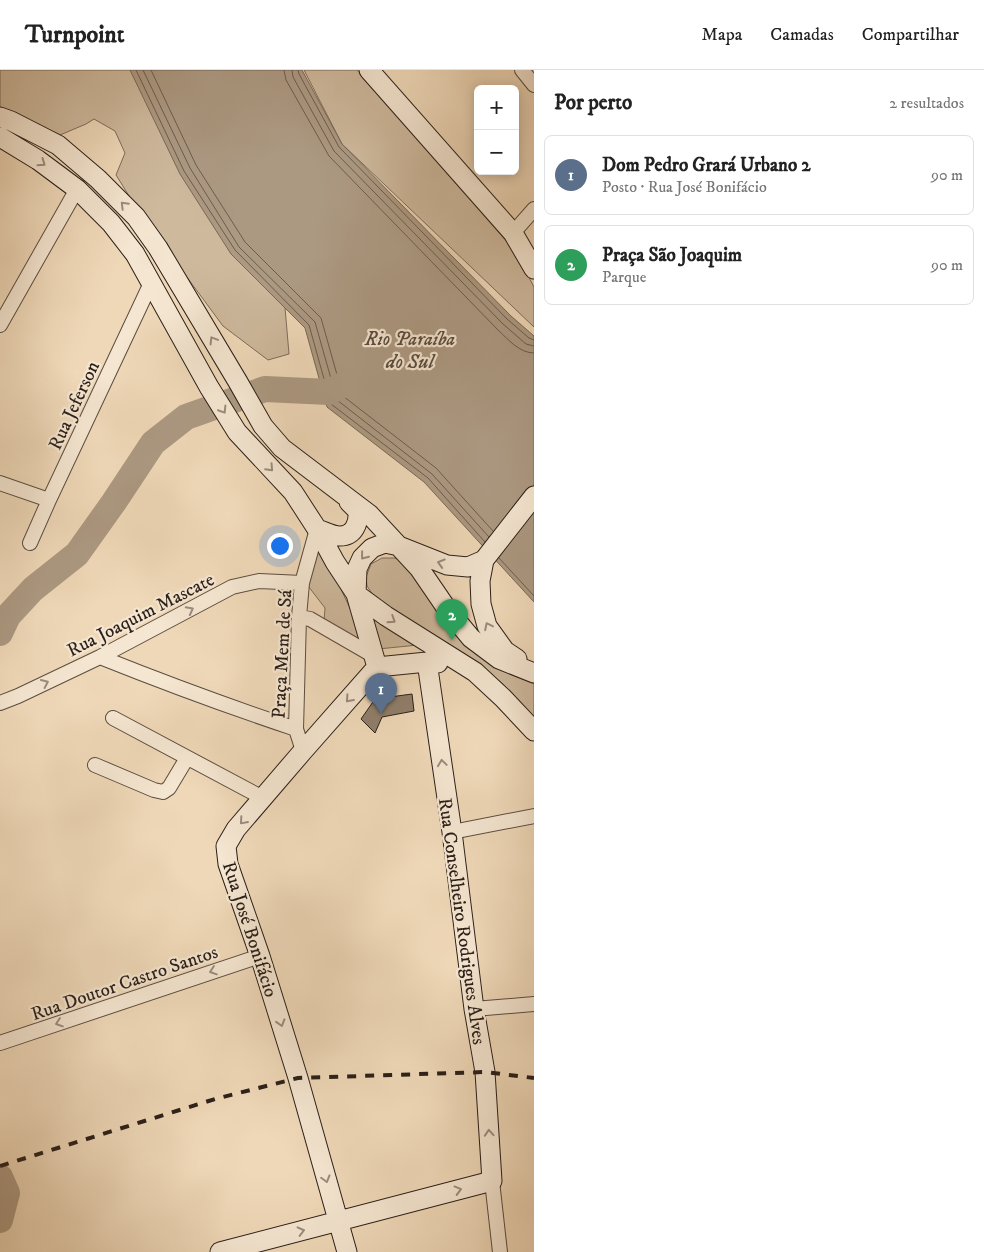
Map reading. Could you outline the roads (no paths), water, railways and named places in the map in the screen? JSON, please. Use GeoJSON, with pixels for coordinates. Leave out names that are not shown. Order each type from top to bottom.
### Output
{"type":"FeatureCollection","features":[{"type":"Feature","properties":{"kind":"street"},"geometry":{"type":"LineString","coordinates":[[370,70],[515,238],[534,254]]}},
{"type":"Feature","properties":{"kind":"street"},"geometry":{"type":"LineString","coordinates":[[522,70],[534,85]]}},
{"type":"Feature","properties":{"kind":"street"},"geometry":{"type":"LineString","coordinates":[[0,117],[58,145],[98,178],[136,217],[158,248],[263,426],[282,448],[370,514],[419,568],[447,609],[471,638],[499,659],[534,672]]}},
{"type":"Feature","properties":{"kind":"street"},"geometry":{"type":"LineString","coordinates":[[0,138],[38,160],[77,189],[111,223],[135,254],[209,387],[237,432],[293,492],[356,594],[386,616],[475,672],[534,731]]}},
{"type":"Feature","properties":{"kind":"street"},"geometry":{"type":"LineString","coordinates":[[0,325],[77,189]]}},
{"type":"Feature","properties":{"kind":"street"},"geometry":{"type":"LineString","coordinates":[[515,238],[534,209]]}},
{"type":"Feature","properties":{"kind":"street"},"geometry":{"type":"LineString","coordinates":[[515,238],[534,269]]}},
{"type":"Feature","properties":{"kind":"street","name":"Rua Jeferson"},"geometry":{"type":"LineString","coordinates":[[30,543],[151,283]]}},
{"type":"Feature","properties":{"kind":"street"},"geometry":{"type":"LineString","coordinates":[[0,483],[49,500]]}},
{"type":"Feature","properties":{"kind":"street"},"geometry":{"type":"LineString","coordinates":[[317,529],[339,536],[354,530],[359,520],[358,511],[335,488]]}},
{"type":"Feature","properties":{"kind":"street"},"geometry":{"type":"LineString","coordinates":[[375,661],[356,594],[356,568],[362,558],[372,548],[385,543],[399,546],[447,565],[468,567],[485,558],[534,496]]}},
{"type":"Feature","properties":{"kind":"street","name":"Praça Mem de Sá"},"geometry":{"type":"LineString","coordinates":[[303,751],[296,729],[299,617],[302,583],[317,529]]}},
{"type":"Feature","properties":{"kind":"street"},"geometry":{"type":"LineString","coordinates":[[485,558],[480,581],[481,604],[487,626],[504,651],[534,672]]}},
{"type":"Feature","properties":{"kind":"street","name":"Rua Joaquim Mascate"},"geometry":{"type":"LineString","coordinates":[[0,703],[100,657],[232,587],[259,581],[302,583]]}},
{"type":"Feature","properties":{"kind":"street"},"geometry":{"type":"LineString","coordinates":[[299,617],[310,620],[375,661],[462,664]]}},
{"type":"Feature","properties":{"kind":"street"},"geometry":{"type":"LineString","coordinates":[[100,657],[193,694],[296,729]]}},
{"type":"Feature","properties":{"kind":"street","name":"Rua José Bonifácio"},"geometry":{"type":"LineString","coordinates":[[347,1252],[298,1078],[260,956],[228,864],[226,846],[236,830],[303,751],[375,661]]}},
{"type":"Feature","properties":{"kind":"street","name":"Rua Conselheiro Rodrigues Alves"},"geometry":{"type":"LineString","coordinates":[[427,662],[452,832],[474,1009],[485,1072],[492,1181]]}},
{"type":"Feature","properties":{"kind":"street"},"geometry":{"type":"LineString","coordinates":[[113,718],[262,798]]}},
{"type":"Feature","properties":{"kind":"street"},"geometry":{"type":"LineString","coordinates":[[95,765],[163,792],[169,788],[187,758]]}},
{"type":"Feature","properties":{"kind":"street"},"geometry":{"type":"LineString","coordinates":[[452,832],[534,816]]}},
{"type":"Feature","properties":{"kind":"street","name":"Rua Doutor Castro Santos"},"geometry":{"type":"LineString","coordinates":[[0,1043],[260,956]]}},
{"type":"Feature","properties":{"kind":"street"},"geometry":{"type":"LineString","coordinates":[[474,1009],[534,1004]]}},
{"type":"Feature","properties":{"kind":"street"},"geometry":{"type":"LineString","coordinates":[[220,1252],[492,1181],[500,1252]]}},
{"type":"Feature","properties":{"kind":"water","name":"Rio Paraíba do Sul"},"geometry":{"type":"Polygon","coordinates":[[[130,70],[302,70],[342,144],[511,316],[534,336],[534,602],[424,482],[327,407],[305,328],[231,254],[180,174],[130,70]]]}},
{"type":"Feature","properties":{"kind":"waterway"},"geometry":{"type":"LineString","coordinates":[[0,633],[8,616],[33,589],[77,554],[153,443],[186,417],[265,389],[329,392],[354,379]]}},
{"type":"Feature","properties":{"kind":"waterway"},"geometry":{"type":"LineString","coordinates":[[0,1177],[7,1193],[0,1220]]}},
{"type":"Feature","properties":{"kind":"railway"},"geometry":{"type":"LineString","coordinates":[[0,1166],[215,1099],[298,1078],[485,1072],[534,1078]]}},
{"type":"Feature","properties":{"kind":"place","name":"Praça São Joaquim"},"geometry":{"type":"Point","coordinates":[452,640]}},
{"type":"Feature","properties":{"kind":"place","name":"Dom Pedro Grará Urbano 2"},"geometry":{"type":"Point","coordinates":[381,714]}}]}
